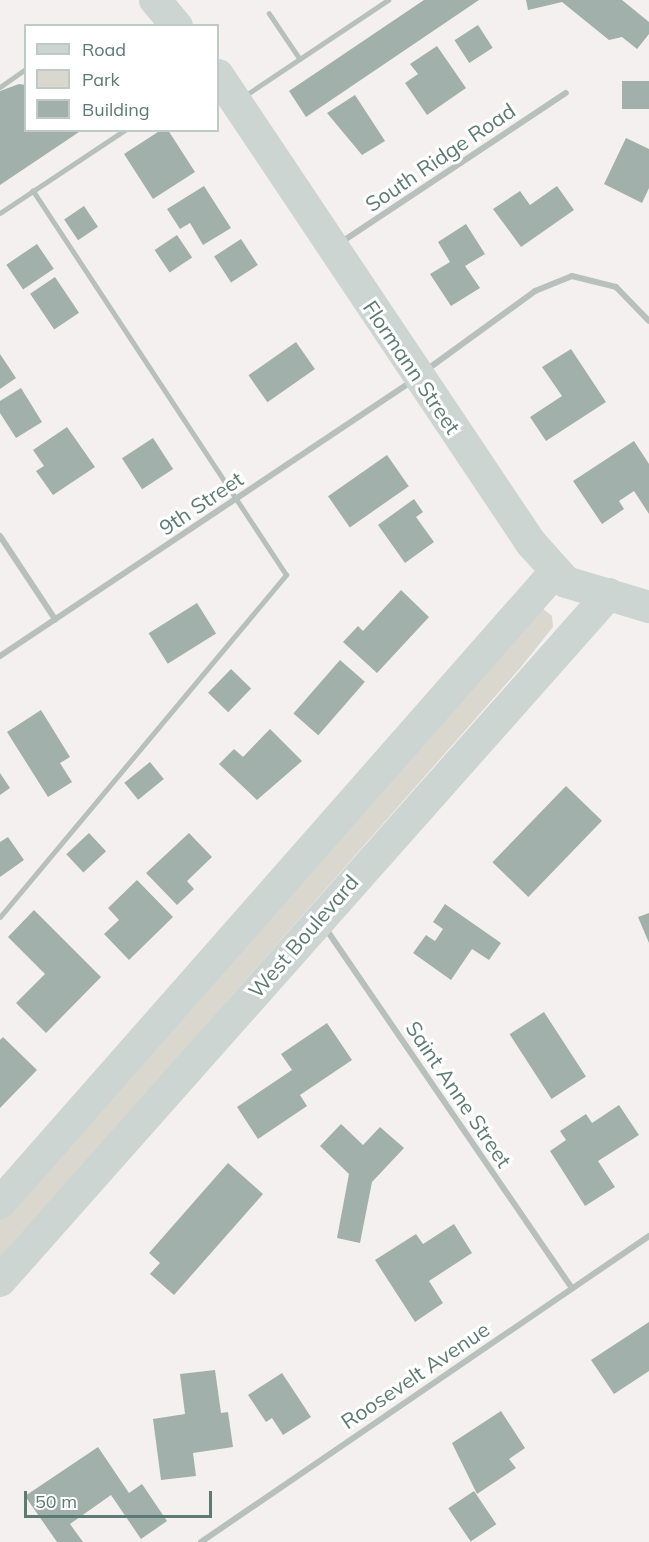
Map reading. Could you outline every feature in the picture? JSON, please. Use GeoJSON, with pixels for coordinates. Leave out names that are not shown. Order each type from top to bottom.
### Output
{"type":"FeatureCollection","features":[{"type":"Feature","properties":{"kind":"street","name":"Flormann Street"},"geometry":{"type":"LineString","coordinates":[[219,77],[418,376],[555,572],[566,582],[649,607]]}},
{"type":"Feature","properties":{"kind":"street","name":"South Ridge Road"},"geometry":{"type":"LineString","coordinates":[[332,248],[566,93]]}},
{"type":"Feature","properties":{"kind":"street","name":"9th Street"},"geometry":{"type":"LineString","coordinates":[[0,656],[418,376],[536,291],[572,276],[616,287],[649,321]]}},
{"type":"Feature","properties":{"kind":"street"},"geometry":{"type":"LineString","coordinates":[[0,536],[55,619]]}},
{"type":"Feature","properties":{"kind":"street"},"geometry":{"type":"LineString","coordinates":[[0,1203],[555,572]]}},
{"type":"Feature","properties":{"kind":"street","name":"West Boulevard"},"geometry":{"type":"LineString","coordinates":[[0,1281],[319,918],[609,594]]}},
{"type":"Feature","properties":{"kind":"street","name":"Saint Anne Street"},"geometry":{"type":"LineString","coordinates":[[319,918],[572,1288]]}},
{"type":"Feature","properties":{"kind":"street","name":"Roosevelt Avenue"},"geometry":{"type":"LineString","coordinates":[[201,1542],[649,1236]]}},
{"type":"Feature","properties":{"kind":"lane"},"geometry":{"type":"LineString","coordinates":[[235,102],[388,0]]}},
{"type":"Feature","properties":{"kind":"lane"},"geometry":{"type":"LineString","coordinates":[[269,13],[300,59]]}},
{"type":"Feature","properties":{"kind":"lane"},"geometry":{"type":"LineString","coordinates":[[0,87],[24,70]]}},
{"type":"Feature","properties":{"kind":"lane"},"geometry":{"type":"LineString","coordinates":[[0,213],[122,132]]}},
{"type":"Feature","properties":{"kind":"lane"},"geometry":{"type":"LineString","coordinates":[[0,917],[286,575],[33,191]]}},
{"type":"Feature","properties":{"kind":"green space"},"geometry":{"type":"Polygon","coordinates":[[[542,608],[552,616],[553,627],[521,667],[0,1259],[0,1215],[542,608]]]}},
{"type":"Feature","properties":{"kind":"building"},"geometry":{"type":"Polygon","coordinates":[[[424,0],[479,0],[306,117],[289,91],[424,0]]]}},
{"type":"Feature","properties":{"kind":"building"},"geometry":{"type":"Polygon","coordinates":[[[526,0],[622,0],[649,22],[649,34],[637,49],[622,37],[609,40],[562,2],[528,10],[526,0]]]}},
{"type":"Feature","properties":{"kind":"building"},"geometry":{"type":"Polygon","coordinates":[[[478,25],[493,48],[469,63],[455,40],[478,25]]]}},
{"type":"Feature","properties":{"kind":"building"},"geometry":{"type":"Polygon","coordinates":[[[437,46],[466,88],[427,115],[405,83],[418,74],[410,64],[437,46]]]}},
{"type":"Feature","properties":{"kind":"building"},"geometry":{"type":"Polygon","coordinates":[[[622,81],[649,81],[649,109],[622,109],[622,81]]]}},
{"type":"Feature","properties":{"kind":"building"},"geometry":{"type":"Polygon","coordinates":[[[19,84],[24,85],[24,132],[79,132],[0,185],[0,91],[19,84]]]}},
{"type":"Feature","properties":{"kind":"building"},"geometry":{"type":"Polygon","coordinates":[[[355,95],[385,141],[362,155],[327,113],[355,95]]]}},
{"type":"Feature","properties":{"kind":"building"},"geometry":{"type":"Polygon","coordinates":[[[158,132],[169,132],[195,172],[153,199],[124,154],[158,132]]]}},
{"type":"Feature","properties":{"kind":"building"},"geometry":{"type":"Polygon","coordinates":[[[626,138],[649,149],[649,188],[642,203],[604,184],[626,138]]]}},
{"type":"Feature","properties":{"kind":"building"},"geometry":{"type":"Polygon","coordinates":[[[204,186],[231,228],[203,245],[190,223],[180,229],[167,209],[204,186]]]}},
{"type":"Feature","properties":{"kind":"building"},"geometry":{"type":"Polygon","coordinates":[[[557,186],[574,210],[521,247],[493,209],[520,191],[530,205],[557,186]]]}},
{"type":"Feature","properties":{"kind":"building"},"geometry":{"type":"Polygon","coordinates":[[[84,206],[98,227],[78,240],[64,219],[84,206]]]}},
{"type":"Feature","properties":{"kind":"building"},"geometry":{"type":"Polygon","coordinates":[[[466,224],[485,254],[465,266],[480,288],[451,306],[430,274],[450,262],[438,242],[466,224]]]}},
{"type":"Feature","properties":{"kind":"building"},"geometry":{"type":"Polygon","coordinates":[[[177,235],[192,257],[170,272],[155,250],[177,235]]]}},
{"type":"Feature","properties":{"kind":"building"},"geometry":{"type":"Polygon","coordinates":[[[241,239],[258,265],[231,282],[214,256],[241,239]]]}},
{"type":"Feature","properties":{"kind":"building"},"geometry":{"type":"Polygon","coordinates":[[[37,244],[54,269],[23,290],[6,265],[37,244]]]}},
{"type":"Feature","properties":{"kind":"building"},"geometry":{"type":"Polygon","coordinates":[[[55,277],[79,313],[54,329],[30,294],[55,277]]]}},
{"type":"Feature","properties":{"kind":"building"},"geometry":{"type":"Polygon","coordinates":[[[296,342],[315,369],[267,402],[248,375],[296,342]]]}},
{"type":"Feature","properties":{"kind":"building"},"geometry":{"type":"Polygon","coordinates":[[[571,349],[606,402],[546,441],[530,417],[562,396],[542,367],[571,349]]]}},
{"type":"Feature","properties":{"kind":"building"},"geometry":{"type":"Polygon","coordinates":[[[0,354],[16,378],[0,389],[0,354]]]}},
{"type":"Feature","properties":{"kind":"building"},"geometry":{"type":"Polygon","coordinates":[[[21,388],[42,422],[16,438],[0,413],[0,401],[21,388]]]}},
{"type":"Feature","properties":{"kind":"building"},"geometry":{"type":"Polygon","coordinates":[[[67,427],[95,467],[53,495],[36,471],[44,466],[33,450],[67,427]]]}},
{"type":"Feature","properties":{"kind":"building"},"geometry":{"type":"Polygon","coordinates":[[[153,438],[173,469],[142,489],[122,458],[153,438]]]}},
{"type":"Feature","properties":{"kind":"building"},"geometry":{"type":"Polygon","coordinates":[[[634,441],[649,464],[649,514],[634,491],[619,501],[624,509],[602,524],[573,481],[634,441]]]}},
{"type":"Feature","properties":{"kind":"building"},"geometry":{"type":"Polygon","coordinates":[[[387,455],[409,486],[350,527],[328,496],[387,455]]]}},
{"type":"Feature","properties":{"kind":"building"},"geometry":{"type":"Polygon","coordinates":[[[414,499],[423,512],[416,517],[434,542],[405,563],[378,525],[414,499]]]}},
{"type":"Feature","properties":{"kind":"building"},"geometry":{"type":"Polygon","coordinates":[[[401,590],[429,617],[377,673],[343,642],[358,626],[363,631],[401,590]]]}},
{"type":"Feature","properties":{"kind":"building"},"geometry":{"type":"Polygon","coordinates":[[[197,603],[216,634],[168,664],[149,633],[197,603]]]}},
{"type":"Feature","properties":{"kind":"building"},"geometry":{"type":"Polygon","coordinates":[[[340,660],[365,682],[318,735],[293,714],[340,660]]]}},
{"type":"Feature","properties":{"kind":"building"},"geometry":{"type":"Polygon","coordinates":[[[231,669],[251,688],[228,712],[208,693],[231,669]]]}},
{"type":"Feature","properties":{"kind":"building"},"geometry":{"type":"Polygon","coordinates":[[[41,710],[70,757],[60,763],[72,782],[48,797],[7,732],[41,710]]]}},
{"type":"Feature","properties":{"kind":"building"},"geometry":{"type":"Polygon","coordinates":[[[270,729],[302,761],[257,800],[219,764],[234,749],[243,757],[270,729]]]}},
{"type":"Feature","properties":{"kind":"building"},"geometry":{"type":"Polygon","coordinates":[[[150,762],[164,779],[138,800],[124,783],[150,762]]]}},
{"type":"Feature","properties":{"kind":"building"},"geometry":{"type":"Polygon","coordinates":[[[0,773],[10,788],[0,795],[0,773]]]}},
{"type":"Feature","properties":{"kind":"building"},"geometry":{"type":"Polygon","coordinates":[[[566,786],[602,821],[528,897],[492,862],[566,786]]]}},
{"type":"Feature","properties":{"kind":"building"},"geometry":{"type":"Polygon","coordinates":[[[89,833],[106,851],[83,872],[66,854],[89,833]]]}},
{"type":"Feature","properties":{"kind":"building"},"geometry":{"type":"Polygon","coordinates":[[[189,833],[212,857],[187,881],[194,889],[177,905],[146,873],[189,833]]]}},
{"type":"Feature","properties":{"kind":"building"},"geometry":{"type":"Polygon","coordinates":[[[8,837],[24,860],[0,877],[0,842],[8,837]]]}},
{"type":"Feature","properties":{"kind":"building"},"geometry":{"type":"Polygon","coordinates":[[[137,880],[173,917],[129,960],[104,934],[119,920],[108,908],[137,880]]]}},
{"type":"Feature","properties":{"kind":"building"},"geometry":{"type":"Polygon","coordinates":[[[445,904],[501,943],[489,960],[472,949],[451,980],[413,953],[426,935],[435,941],[443,929],[433,922],[445,904]]]}},
{"type":"Feature","properties":{"kind":"building"},"geometry":{"type":"Polygon","coordinates":[[[34,910],[101,977],[46,1033],[16,1003],[45,974],[8,937],[34,910]]]}},
{"type":"Feature","properties":{"kind":"building"},"geometry":{"type":"Polygon","coordinates":[[[649,913],[649,943],[638,917],[649,913]]]}},
{"type":"Feature","properties":{"kind":"building"},"geometry":{"type":"Polygon","coordinates":[[[544,1012],[586,1077],[552,1099],[510,1034],[544,1012]]]}},
{"type":"Feature","properties":{"kind":"building"},"geometry":{"type":"Polygon","coordinates":[[[327,1023],[352,1060],[300,1095],[307,1106],[258,1139],[237,1107],[292,1070],[281,1054],[327,1023]]]}},
{"type":"Feature","properties":{"kind":"building"},"geometry":{"type":"Polygon","coordinates":[[[3,1037],[37,1070],[0,1108],[0,1040],[3,1037]]]}},
{"type":"Feature","properties":{"kind":"building"},"geometry":{"type":"Polygon","coordinates":[[[619,1105],[639,1135],[598,1161],[615,1187],[585,1206],[550,1151],[566,1140],[560,1131],[586,1114],[592,1123],[619,1105]]]}},
{"type":"Feature","properties":{"kind":"building"},"geometry":{"type":"Polygon","coordinates":[[[341,1124],[363,1145],[380,1127],[404,1148],[372,1182],[360,1243],[337,1238],[349,1174],[320,1146],[341,1124]]]}},
{"type":"Feature","properties":{"kind":"building"},"geometry":{"type":"Polygon","coordinates":[[[228,1163],[263,1194],[174,1295],[150,1274],[160,1263],[149,1253],[228,1163]]]}},
{"type":"Feature","properties":{"kind":"building"},"geometry":{"type":"Polygon","coordinates":[[[454,1224],[472,1253],[429,1281],[443,1303],[415,1322],[375,1260],[416,1234],[423,1244],[454,1224]]]}},
{"type":"Feature","properties":{"kind":"building"},"geometry":{"type":"Polygon","coordinates":[[[649,1322],[649,1371],[614,1394],[591,1360],[649,1322]]]}},
{"type":"Feature","properties":{"kind":"building"},"geometry":{"type":"Polygon","coordinates":[[[215,1370],[221,1413],[228,1412],[233,1447],[193,1453],[196,1476],[161,1480],[153,1419],[185,1414],[180,1374],[215,1370]]]}},
{"type":"Feature","properties":{"kind":"building"},"geometry":{"type":"Polygon","coordinates":[[[282,1373],[311,1417],[283,1435],[272,1418],[266,1422],[248,1395],[282,1373]]]}},
{"type":"Feature","properties":{"kind":"building"},"geometry":{"type":"Polygon","coordinates":[[[501,1411],[525,1448],[509,1459],[516,1468],[477,1494],[452,1443],[501,1411]]]}},
{"type":"Feature","properties":{"kind":"building"},"geometry":{"type":"Polygon","coordinates":[[[98,1447],[129,1493],[142,1484],[167,1521],[141,1539],[111,1495],[70,1524],[83,1542],[57,1542],[25,1496],[98,1447]]]}},
{"type":"Feature","properties":{"kind":"building"},"geometry":{"type":"Polygon","coordinates":[[[474,1491],[496,1524],[471,1541],[448,1508],[474,1491]]]}}]}
